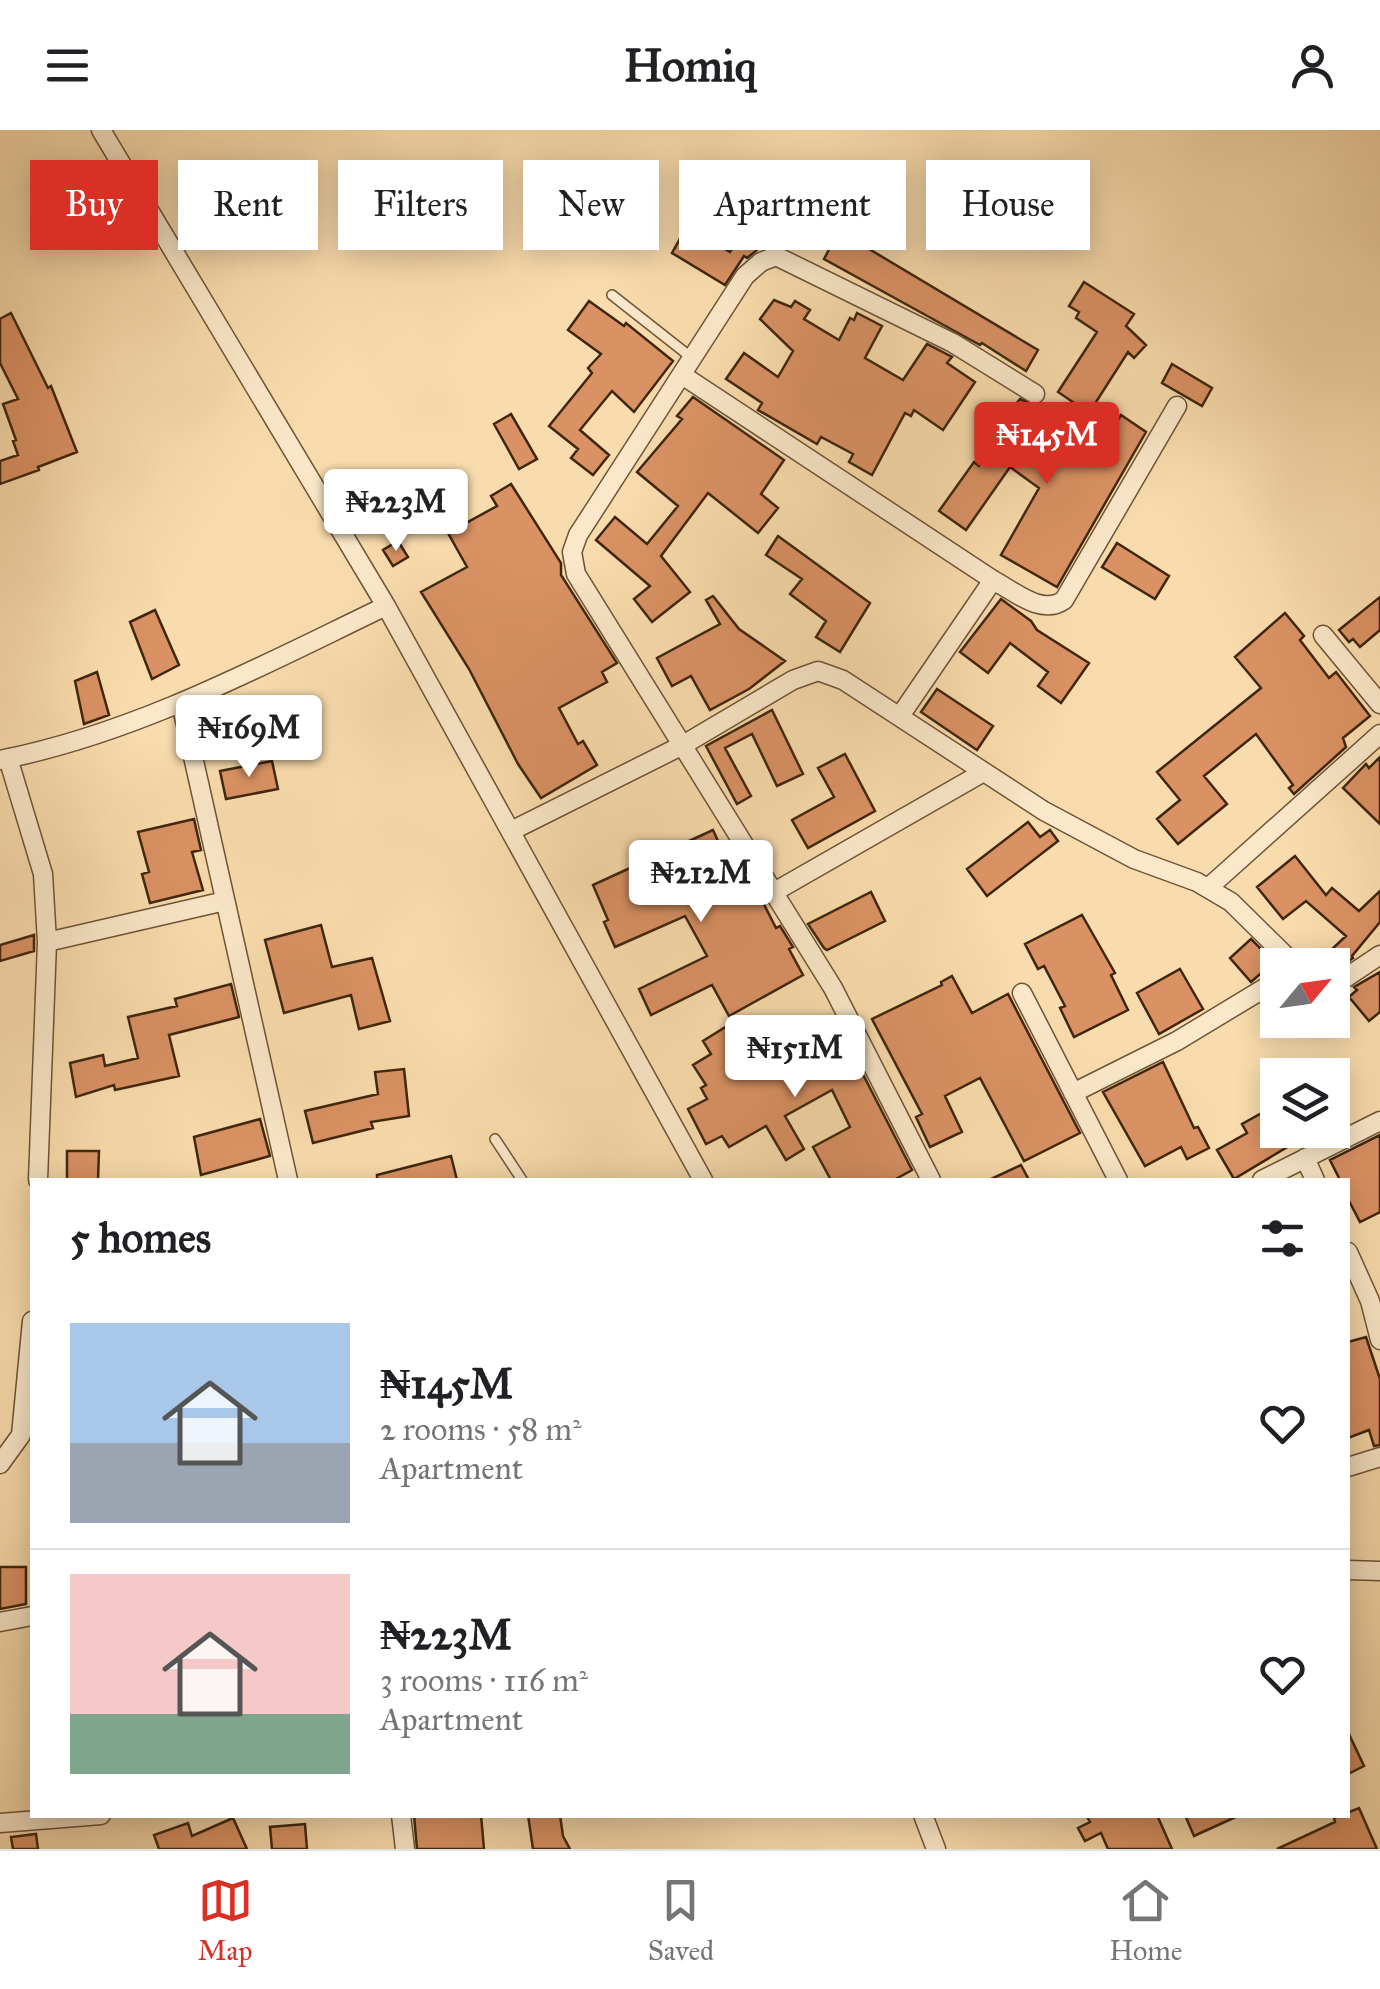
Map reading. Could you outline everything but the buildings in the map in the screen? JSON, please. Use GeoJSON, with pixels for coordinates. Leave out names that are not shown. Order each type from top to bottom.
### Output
{"type":"FeatureCollection","features":[{"type":"Feature","properties":{"kind":"street"},"geometry":{"type":"LineString","coordinates":[[101,130],[386,606],[702,1178]]}},
{"type":"Feature","properties":{"kind":"street"},"geometry":{"type":"LineString","coordinates":[[930,1178],[832,988],[576,574],[572,552],[578,534],[744,276],[776,256],[953,343],[1035,394]]}},
{"type":"Feature","properties":{"kind":"street"},"geometry":{"type":"LineString","coordinates":[[682,376],[993,580],[1045,608],[1064,600],[1176,406]]}},
{"type":"Feature","properties":{"kind":"street"},"geometry":{"type":"LineString","coordinates":[[900,716],[993,580]]}},
{"type":"Feature","properties":{"kind":"street"},"geometry":{"type":"LineString","coordinates":[[38,1178],[48,942],[43,874],[4,759],[100,734],[181,703],[386,606]]}},
{"type":"Feature","properties":{"kind":"street"},"geometry":{"type":"LineString","coordinates":[[1323,635],[1380,704]]}},
{"type":"Feature","properties":{"kind":"street"},"geometry":{"type":"LineString","coordinates":[[511,831],[683,745],[793,680],[818,671],[843,680],[1044,811],[1134,860],[1208,888],[1231,902],[1278,948]]}},
{"type":"Feature","properties":{"kind":"street"},"geometry":{"type":"LineString","coordinates":[[181,703],[288,1178]]}},
{"type":"Feature","properties":{"kind":"street"},"geometry":{"type":"LineString","coordinates":[[1208,888],[1380,734]]}},
{"type":"Feature","properties":{"kind":"street"},"geometry":{"type":"LineString","coordinates":[[774,892],[982,772]]}},
{"type":"Feature","properties":{"kind":"street"},"geometry":{"type":"LineString","coordinates":[[48,942],[225,900]]}},
{"type":"Feature","properties":{"kind":"street"},"geometry":{"type":"LineString","coordinates":[[1350,975],[1380,954]]}},
{"type":"Feature","properties":{"kind":"street"},"geometry":{"type":"LineString","coordinates":[[1073,1093],[1177,1042],[1260,991]]}},
{"type":"Feature","properties":{"kind":"street"},"geometry":{"type":"LineString","coordinates":[[1022,993],[1117,1178]]}},
{"type":"Feature","properties":{"kind":"street"},"geometry":{"type":"LineString","coordinates":[[1266,1178],[1380,1121]]}},
{"type":"Feature","properties":{"kind":"street"},"geometry":{"type":"LineString","coordinates":[[1305,1158],[1314,1178]]}},
{"type":"Feature","properties":{"kind":"street"},"geometry":{"type":"LineString","coordinates":[[1350,1256],[1370,1301],[1380,1340]]}},
{"type":"Feature","properties":{"kind":"street"},"geometry":{"type":"LineString","coordinates":[[0,1464],[21,1436],[30,1349]]}},
{"type":"Feature","properties":{"kind":"street"},"geometry":{"type":"LineString","coordinates":[[1350,1466],[1380,1456]]}},
{"type":"Feature","properties":{"kind":"street"},"geometry":{"type":"LineString","coordinates":[[1350,1570],[1380,1570]]}},
{"type":"Feature","properties":{"kind":"street"},"geometry":{"type":"LineString","coordinates":[[0,1622],[30,1616]]}},
{"type":"Feature","properties":{"kind":"street"},"geometry":{"type":"LineString","coordinates":[[0,1824],[67,1818]]}},
{"type":"Feature","properties":{"kind":"street"},"geometry":{"type":"LineString","coordinates":[[402,1818],[405,1849]]}},
{"type":"Feature","properties":{"kind":"street"},"geometry":{"type":"LineString","coordinates":[[923,1818],[936,1849]]}},
{"type":"Feature","properties":{"kind":"lane"},"geometry":{"type":"LineString","coordinates":[[612,295],[693,359]]}},
{"type":"Feature","properties":{"kind":"lane"},"geometry":{"type":"LineString","coordinates":[[495,1139],[521,1178]]}}]}
